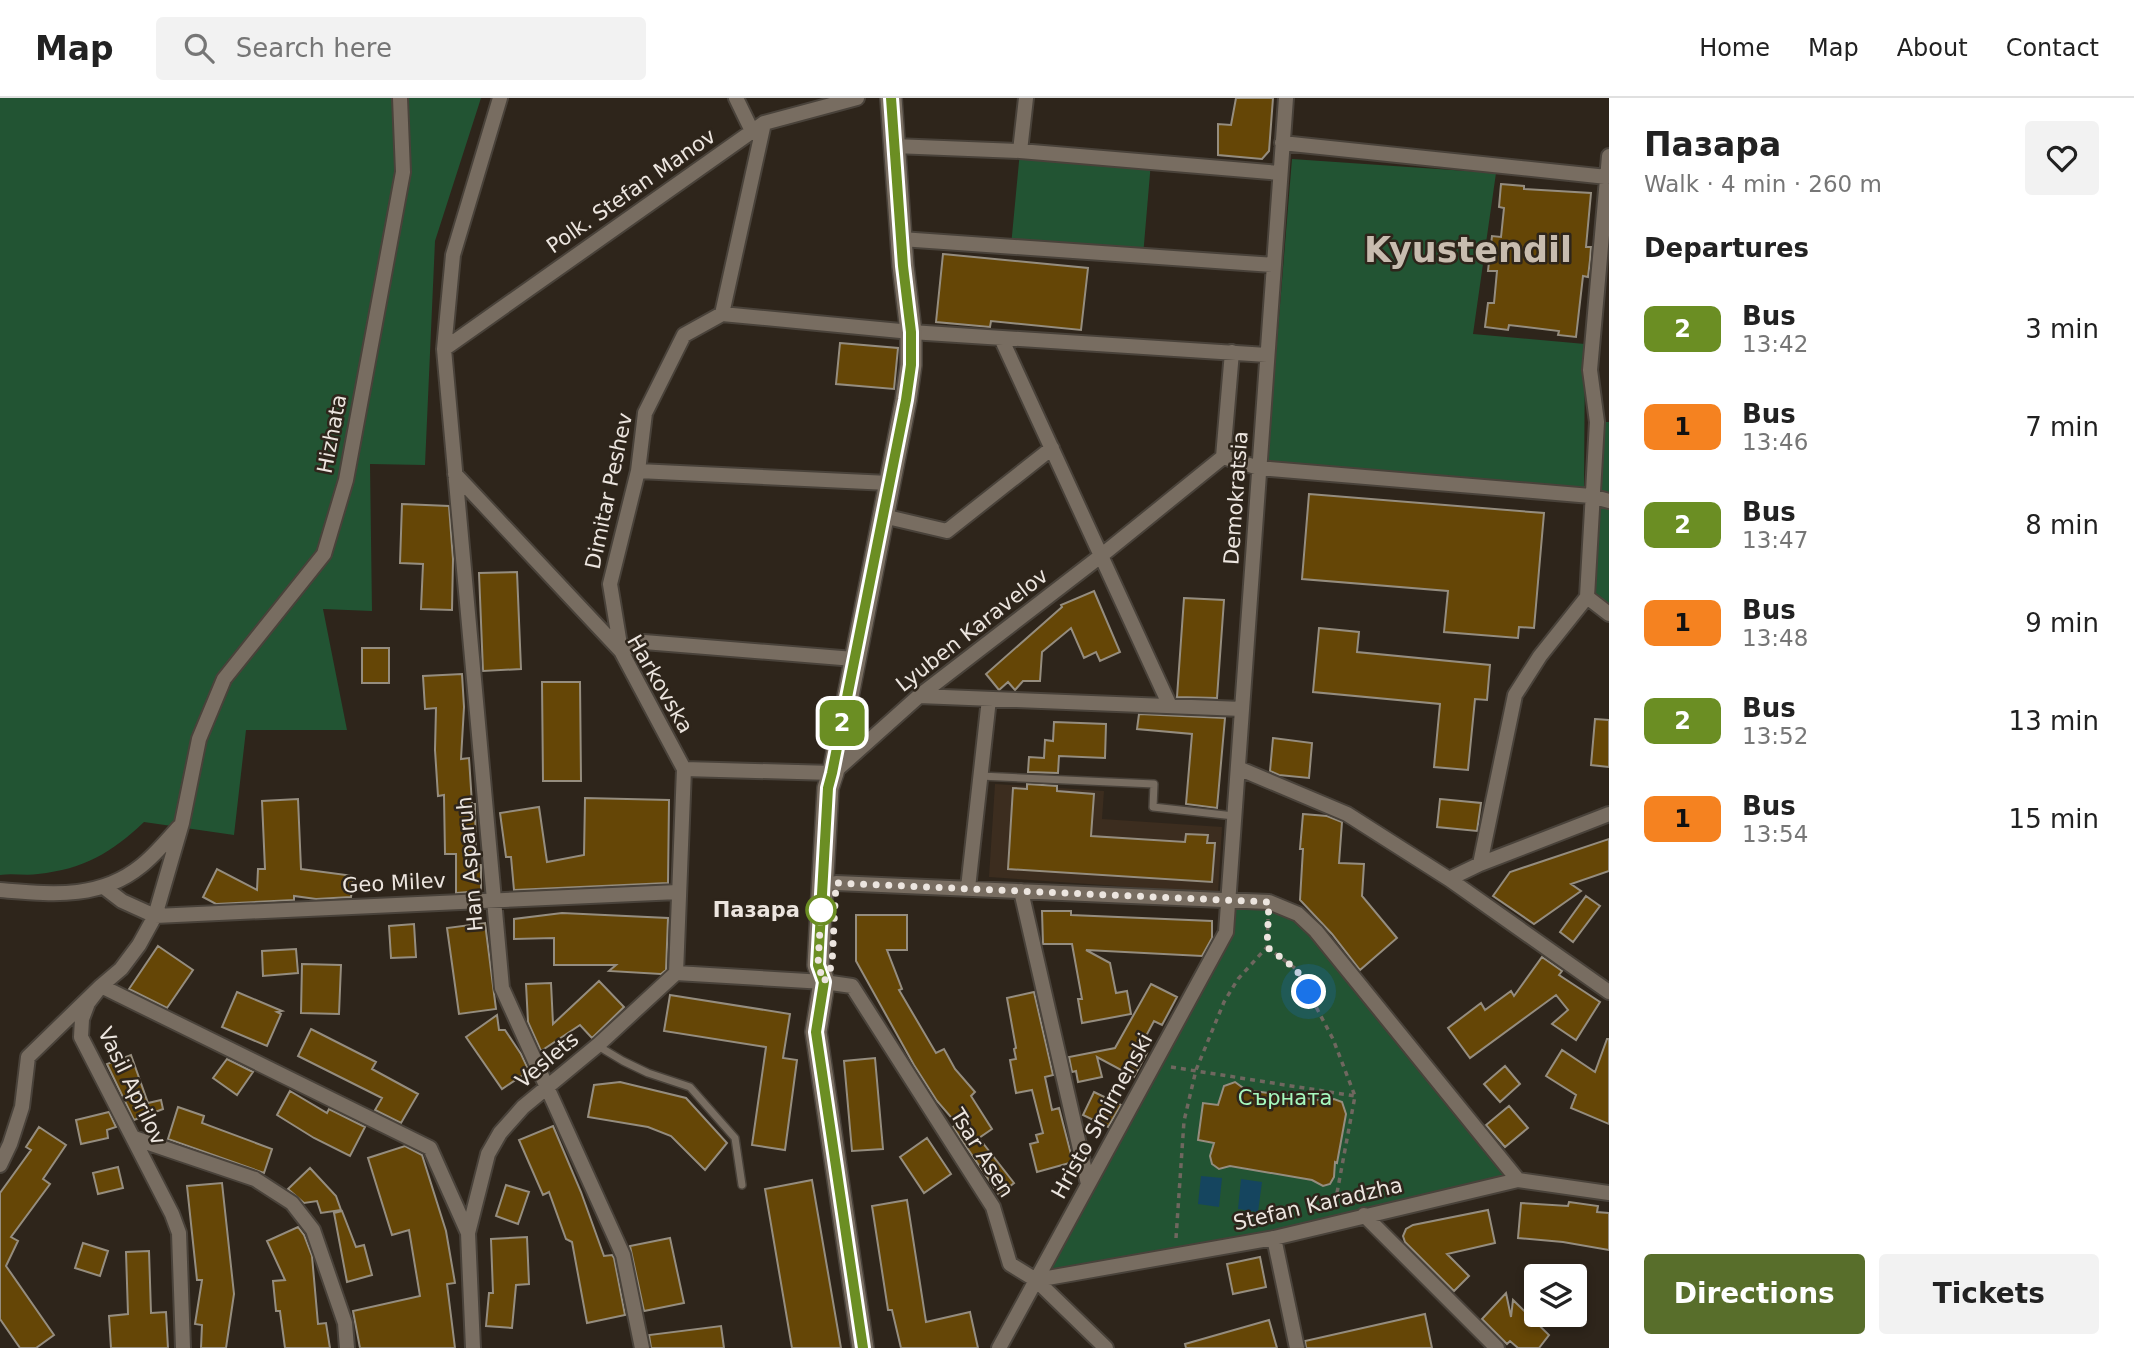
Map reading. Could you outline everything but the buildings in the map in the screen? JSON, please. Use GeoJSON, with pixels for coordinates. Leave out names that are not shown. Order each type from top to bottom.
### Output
{"type":"FeatureCollection","features":[{"type":"Feature","properties":{"kind":"main road"},"geometry":{"type":"LineString","coordinates":[[824,982],[818,965],[828,788],[911,365],[911,332],[891,98]]}},
{"type":"Feature","properties":{"kind":"main road"},"geometry":{"type":"LineString","coordinates":[[832,773],[839,789],[832,965],[824,982],[816,1032],[863,1348]]}},
{"type":"Feature","properties":{"kind":"street","name":"Hizhata"},"geometry":{"type":"LineString","coordinates":[[200,739],[224,679],[324,554],[346,480],[403,172],[400,98]]}},
{"type":"Feature","properties":{"kind":"street","name":"Han Asparuh"},"geometry":{"type":"LineString","coordinates":[[500,98],[453,255],[443,349],[502,988],[622,1255],[642,1348]]}},
{"type":"Feature","properties":{"kind":"street"},"geometry":{"type":"LineString","coordinates":[[736,98],[758,127],[722,314],[911,332],[1268,355]]}},
{"type":"Feature","properties":{"kind":"street","name":"Polk. Stefan Manov"},"geometry":{"type":"LineString","coordinates":[[443,349],[758,127],[857,98]]}},
{"type":"Feature","properties":{"kind":"street"},"geometry":{"type":"LineString","coordinates":[[1020,151],[1026,98]]}},
{"type":"Feature","properties":{"kind":"street","name":"Demokratsia"},"geometry":{"type":"LineString","coordinates":[[1229,901],[1286,98]]}},
{"type":"Feature","properties":{"kind":"street"},"geometry":{"type":"LineString","coordinates":[[1282,143],[1607,177]]}},
{"type":"Feature","properties":{"kind":"street"},"geometry":{"type":"LineString","coordinates":[[894,146],[1020,151],[1280,173]]}},
{"type":"Feature","properties":{"kind":"street"},"geometry":{"type":"LineString","coordinates":[[1480,864],[1515,695],[1540,656],[1587,597],[1591,496],[1603,422],[1590,370],[1609,156]]}},
{"type":"Feature","properties":{"kind":"street"},"geometry":{"type":"LineString","coordinates":[[901,239],[1274,265]]}},
{"type":"Feature","properties":{"kind":"street","name":"Dimitar Peshev"},"geometry":{"type":"LineString","coordinates":[[621,651],[610,584],[638,471],[645,413],[684,335],[722,314]]}},
{"type":"Feature","properties":{"kind":"street"},"geometry":{"type":"LineString","coordinates":[[1001,338],[1170,706]]}},
{"type":"Feature","properties":{"kind":"street"},"geometry":{"type":"LineString","coordinates":[[1231,352],[1223,457],[1259,468],[1591,496],[1609,501]]}},
{"type":"Feature","properties":{"kind":"street"},"geometry":{"type":"LineString","coordinates":[[883,516],[947,531],[1052,448]]}},
{"type":"Feature","properties":{"kind":"street","name":"Lyuben Karavelov"},"geometry":{"type":"LineString","coordinates":[[832,773],[919,696],[1102,555],[1223,457]]}},
{"type":"Feature","properties":{"kind":"street"},"geometry":{"type":"LineString","coordinates":[[638,471],[889,483]]}},
{"type":"Feature","properties":{"kind":"street","name":"Harkovska"},"geometry":{"type":"LineString","coordinates":[[455,474],[621,651],[684,769]]}},
{"type":"Feature","properties":{"kind":"street"},"geometry":{"type":"LineString","coordinates":[[1587,597],[1609,614]]}},
{"type":"Feature","properties":{"kind":"street"},"geometry":{"type":"LineString","coordinates":[[621,651],[644,642],[854,659]]}},
{"type":"Feature","properties":{"kind":"street"},"geometry":{"type":"LineString","coordinates":[[919,696],[1242,709]]}},
{"type":"Feature","properties":{"kind":"street"},"geometry":{"type":"LineString","coordinates":[[968,888],[989,699]]}},
{"type":"Feature","properties":{"kind":"street","name":"Vasil Aprilov"},"geometry":{"type":"LineString","coordinates":[[183,1348],[178,1233],[134,1138],[81,1037],[82,1019],[88,1003],[101,986],[121,969],[155,916],[182,823],[200,739]]}},
{"type":"Feature","properties":{"kind":"street"},"geometry":{"type":"LineString","coordinates":[[1238,768],[1347,814],[1448,879],[1609,992]]}},
{"type":"Feature","properties":{"kind":"street"},"geometry":{"type":"LineString","coordinates":[[824,982],[676,973],[678,892],[684,769],[832,773]]}},
{"type":"Feature","properties":{"kind":"street"},"geometry":{"type":"LineString","coordinates":[[1448,879],[1609,814]]}},
{"type":"Feature","properties":{"kind":"street"},"geometry":{"type":"LineString","coordinates":[[0,890],[76,893],[105,888],[141,866],[182,823]]}},
{"type":"Feature","properties":{"kind":"street"},"geometry":{"type":"LineString","coordinates":[[836,883],[1269,902],[1298,914],[1316,931],[1518,1180]]}},
{"type":"Feature","properties":{"kind":"street"},"geometry":{"type":"LineString","coordinates":[[105,888],[122,901],[155,916]]}},
{"type":"Feature","properties":{"kind":"street"},"geometry":{"type":"LineString","coordinates":[[1021,891],[1088,1184]]}},
{"type":"Feature","properties":{"kind":"street","name":"Geo Milev"},"geometry":{"type":"LineString","coordinates":[[155,916],[678,892]]}},
{"type":"Feature","properties":{"kind":"street","name":"Hristo Smirnenski"},"geometry":{"type":"LineString","coordinates":[[999,1348],[1226,932],[1229,901]]}},
{"type":"Feature","properties":{"kind":"street","name":"Veslets"},"geometry":{"type":"LineString","coordinates":[[473,1348],[468,1233],[488,1154],[500,1133],[523,1107],[598,1045],[676,973]]}},
{"type":"Feature","properties":{"kind":"street","name":"Tsar Asen"},"geometry":{"type":"LineString","coordinates":[[824,982],[852,986],[993,1208],[1010,1264],[1036,1279],[1106,1348]]}},
{"type":"Feature","properties":{"kind":"street"},"geometry":{"type":"LineString","coordinates":[[0,1165],[22,1107],[28,1057],[101,986],[430,1147],[468,1233]]}},
{"type":"Feature","properties":{"kind":"street"},"geometry":{"type":"LineString","coordinates":[[134,1138],[255,1179],[292,1203],[313,1230],[345,1323],[347,1348]]}},
{"type":"Feature","properties":{"kind":"street","name":"Stefan Karadzha"},"geometry":{"type":"LineString","coordinates":[[1036,1279],[1274,1238],[1518,1180],[1608,1189]]}},
{"type":"Feature","properties":{"kind":"street"},"geometry":{"type":"LineString","coordinates":[[1364,1215],[1497,1348]]}},
{"type":"Feature","properties":{"kind":"street"},"geometry":{"type":"LineString","coordinates":[[1274,1238],[1297,1348]]}},
{"type":"Feature","properties":{"kind":"lane"},"geometry":{"type":"LineString","coordinates":[[981,776],[1154,784],[1153,807],[1235,816]]}},
{"type":"Feature","properties":{"kind":"lane"},"geometry":{"type":"LineString","coordinates":[[598,1045],[622,1061],[648,1073],[690,1087],[735,1138],[742,1185]]}},
{"type":"Feature","properties":{"kind":"path"},"geometry":{"type":"LineString","coordinates":[[1175,1254],[1184,1121],[1196,1070],[1224,1002],[1238,979],[1267,947],[1269,902]]}},
{"type":"Feature","properties":{"kind":"path"},"geometry":{"type":"LineString","coordinates":[[1267,947],[1296,969],[1333,1039],[1355,1096],[1331,1224]]}},
{"type":"Feature","properties":{"kind":"path"},"geometry":{"type":"LineString","coordinates":[[1155,1064],[1355,1096]]}},
{"type":"Feature","properties":{"kind":"shaded area"},"geometry":{"type":"Polygon","coordinates":[[[995,784],[1104,791],[1102,819],[1222,827],[1218,893],[989,877],[995,784]]]}},
{"type":"Feature","properties":{"kind":"green space"},"geometry":{"type":"Polygon","coordinates":[[[0,98],[481,98],[435,241],[425,465],[370,464],[372,611],[323,609],[347,730],[246,730],[234,835],[144,822],[96,858],[69,868],[33,875],[0,875],[0,98]]]}},
{"type":"Feature","properties":{"kind":"green space"},"geometry":{"type":"Polygon","coordinates":[[[1020,151],[1151,162],[1143,256],[1011,246],[1020,151]]]}},
{"type":"Feature","properties":{"kind":"green space"},"geometry":{"type":"Polygon","coordinates":[[[1292,159],[1496,173],[1473,334],[1585,344],[1584,490],[1267,463],[1292,159]]]}},
{"type":"Feature","properties":{"kind":"green space"},"geometry":{"type":"Polygon","coordinates":[[[1597,422],[1609,422],[1609,614],[1587,597],[1597,422]]]}},
{"type":"Feature","properties":{"kind":"green space","name":"Сърната"},"geometry":{"type":"Polygon","coordinates":[[[1229,901],[1298,914],[1518,1180],[1175,1254],[1036,1280],[1226,932],[1229,901]]]}},
{"type":"Feature","properties":{"kind":"water"},"geometry":{"type":"Polygon","coordinates":[[[1201,1176],[1222,1178],[1219,1207],[1198,1204],[1201,1176]]]}},
{"type":"Feature","properties":{"kind":"water"},"geometry":{"type":"Polygon","coordinates":[[[1241,1179],[1262,1182],[1258,1212],[1238,1209],[1241,1179]]]}},
{"type":"Feature","properties":{"kind":"bus line","name":"2"},"geometry":{"type":"LineString","coordinates":[[863,1348],[816,1032],[824,982],[818,965],[828,788],[911,365],[911,332],[903,266],[891,98]]}},
{"type":"Feature","properties":{"kind":"place","name":"Пазара"},"geometry":{"type":"Point","coordinates":[821,910]}},
{"type":"Feature","properties":{"kind":"district","name":"Kyustendil"},"geometry":{"type":"Point","coordinates":[1468,250]}},
{"type":"Feature","properties":{"kind":"route"},"geometry":{"type":"LineString","coordinates":[[821,910],[818,965],[824,982],[832,965],[836,883],[1269,902],[1267,947],[1296,969],[1309,992]]}}]}
